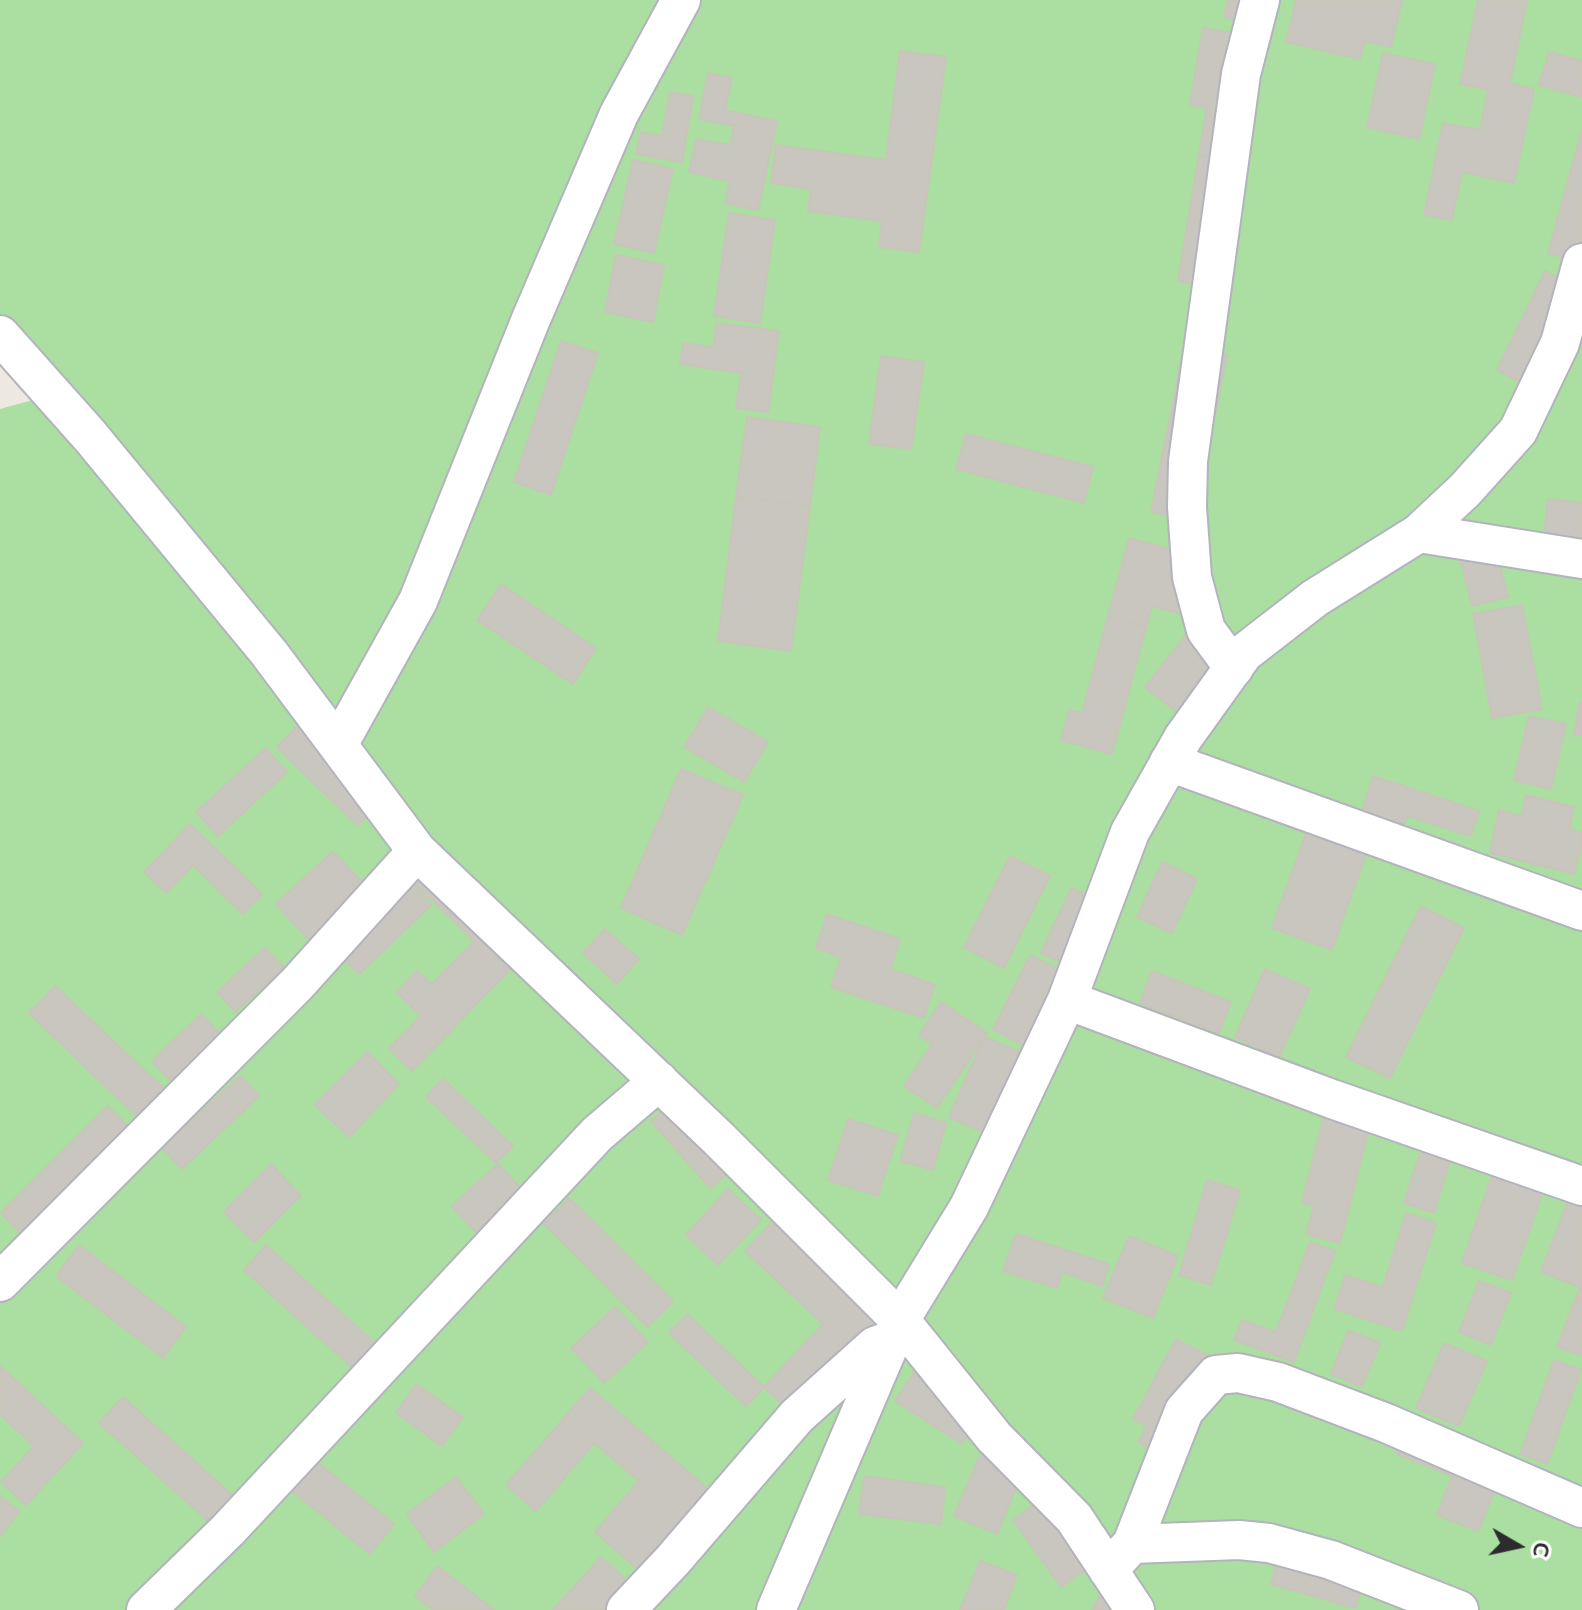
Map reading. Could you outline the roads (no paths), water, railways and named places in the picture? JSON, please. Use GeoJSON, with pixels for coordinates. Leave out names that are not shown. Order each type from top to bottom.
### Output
{"type":"FeatureCollection","features":[{"type":"Feature","properties":{"kind":"street"},"geometry":{"type":"LineString","coordinates":[[338,745],[418,601],[531,319],[619,114],[681,0]]}},
{"type":"Feature","properties":{"kind":"street"},"geometry":{"type":"LineString","coordinates":[[1234,668],[1206,630],[1192,577],[1187,507],[1188,461],[1241,74],[1260,0]]}},
{"type":"Feature","properties":{"kind":"street"},"geometry":{"type":"LineString","coordinates":[[776,1610],[896,1330],[969,1207],[1067,1000],[1130,832],[1183,738],[1244,653],[1315,598],[1419,533],[1465,490],[1518,431],[1560,343],[1582,263]]}},
{"type":"Feature","properties":{"kind":"street"},"geometry":{"type":"LineString","coordinates":[[0,335],[90,436],[269,653],[417,851],[659,1081],[994,1437],[1074,1518],[1120,1557],[1135,1610]]}},
{"type":"Feature","properties":{"kind":"street"},"geometry":{"type":"LineString","coordinates":[[1419,533],[1582,559]]}},
{"type":"Feature","properties":{"kind":"street"},"geometry":{"type":"LineString","coordinates":[[1169,762],[1582,911]]}},
{"type":"Feature","properties":{"kind":"street"},"geometry":{"type":"LineString","coordinates":[[0,1282],[297,984],[417,851]]}},
{"type":"Feature","properties":{"kind":"street"},"geometry":{"type":"LineString","coordinates":[[1067,1000],[1332,1099],[1582,1186]]}},
{"type":"Feature","properties":{"kind":"street"},"geometry":{"type":"LineString","coordinates":[[146,1610],[228,1530],[597,1134],[659,1081]]}},
{"type":"Feature","properties":{"kind":"street"},"geometry":{"type":"LineString","coordinates":[[626,1610],[797,1416],[896,1330]]}},
{"type":"Feature","properties":{"kind":"street"},"geometry":{"type":"LineString","coordinates":[[1120,1557],[1184,1411],[1216,1375],[1238,1373],[1278,1382],[1386,1423],[1582,1508]]}},
{"type":"Feature","properties":{"kind":"street"},"geometry":{"type":"LineString","coordinates":[[1120,1557],[1239,1540],[1269,1543],[1331,1560],[1459,1610]]}}]}
